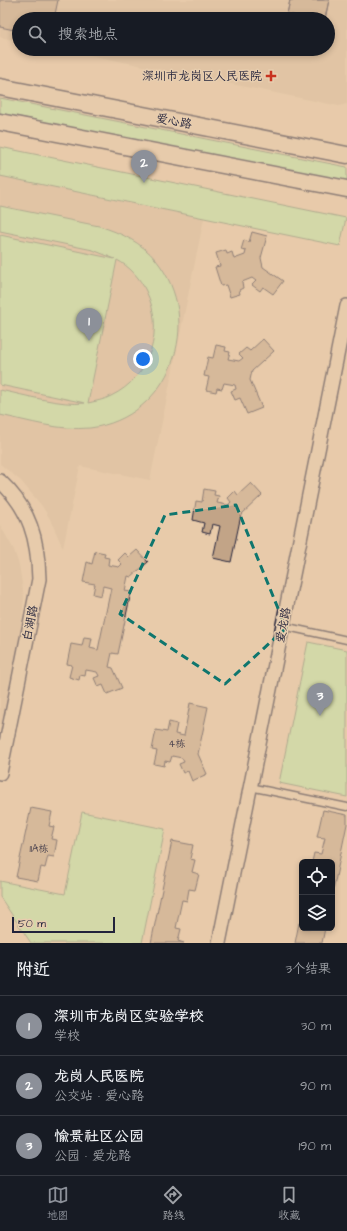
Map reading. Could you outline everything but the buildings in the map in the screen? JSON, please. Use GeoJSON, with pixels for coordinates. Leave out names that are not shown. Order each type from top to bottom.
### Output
{"type":"FeatureCollection","features":[{"type":"Feature","properties":{"kind":"street","name":"爱心路"},"geometry":{"type":"LineString","coordinates":[[0,87],[347,155]]}},
{"type":"Feature","properties":{"kind":"street"},"geometry":{"type":"LineString","coordinates":[[0,122],[347,190]]}},
{"type":"Feature","properties":{"kind":"street","name":"爱龙路"},"geometry":{"type":"LineString","coordinates":[[219,943],[347,306]]}},
{"type":"Feature","properties":{"kind":"street","name":"白湖路"},"geometry":{"type":"LineString","coordinates":[[0,481],[9,489],[23,509],[33,531],[38,555],[39,579],[0,773]]}},
{"type":"Feature","properties":{"kind":"lane"},"geometry":{"type":"LineString","coordinates":[[283,626],[347,640]]}},
{"type":"Feature","properties":{"kind":"lane"},"geometry":{"type":"LineString","coordinates":[[250,788],[347,808]]}},
{"type":"Feature","properties":{"kind":"highlighted area"},"geometry":{"type":"Polygon","coordinates":[[[236,505],[286,628],[225,684],[120,614],[165,515],[236,505]]]}},
{"type":"Feature","properties":{"kind":"shaded area","name":"深圳市龙岗区人民医院"},"geometry":{"type":"Polygon","coordinates":[[[0,0],[347,0],[347,104],[339,106],[94,56],[335,56],[335,12],[12,12],[12,40],[0,37],[0,0]]]}},
{"type":"Feature","properties":{"kind":"shaded area"},"geometry":{"type":"Polygon","coordinates":[[[0,176],[204,218],[150,480],[80,466],[63,548],[50,519],[42,506],[21,481],[0,464],[0,176]]]}},
{"type":"Feature","properties":{"kind":"shaded area"},"geometry":{"type":"Polygon","coordinates":[[[0,525],[14,550],[19,565],[24,597],[21,629],[0,730],[0,525]]]}},
{"type":"Feature","properties":{"kind":"green space"},"geometry":{"type":"Polygon","coordinates":[[[0,98],[347,167],[347,183],[0,113],[0,98]]]}},
{"type":"Feature","properties":{"kind":"green space"},"geometry":{"type":"Polygon","coordinates":[[[0,147],[346,218],[340,246],[0,176],[0,147]]]}},
{"type":"Feature","properties":{"kind":"green space"},"geometry":{"type":"Polygon","coordinates":[[[0,206],[99,226],[123,235],[137,243],[156,260],[171,285],[178,311],[178,338],[172,364],[159,387],[141,406],[118,420],[90,428],[79,429],[33,423],[0,415],[0,390],[54,402],[76,404],[85,403],[0,385],[0,235],[115,259],[93,250],[0,231],[0,206]],[[117,260],[88,403],[108,397],[125,388],[136,377],[145,364],[151,351],[154,336],[152,306],[141,282],[130,269],[117,260]]]}},
{"type":"Feature","properties":{"kind":"green space"},"geometry":{"type":"Polygon","coordinates":[[[308,642],[347,650],[347,797],[279,783],[308,642]]]}},
{"type":"Feature","properties":{"kind":"green space"},"geometry":{"type":"Polygon","coordinates":[[[82,812],[165,829],[142,943],[31,943],[0,897],[0,881],[65,894],[82,812]]]}},
{"type":"Feature","properties":{"kind":"place","name":"深圳市龙岗区人民医院"},"geometry":{"type":"Point","coordinates":[271,76]}},
{"type":"Feature","properties":{"kind":"place","name":"龙岗人民医院"},"geometry":{"type":"Point","coordinates":[144,183]}},
{"type":"Feature","properties":{"kind":"place","name":"深圳市龙岗区实验学校"},"geometry":{"type":"Point","coordinates":[89,341]}},
{"type":"Feature","properties":{"kind":"place","name":"愉景社区公园"},"geometry":{"type":"Point","coordinates":[320,716]}}]}
